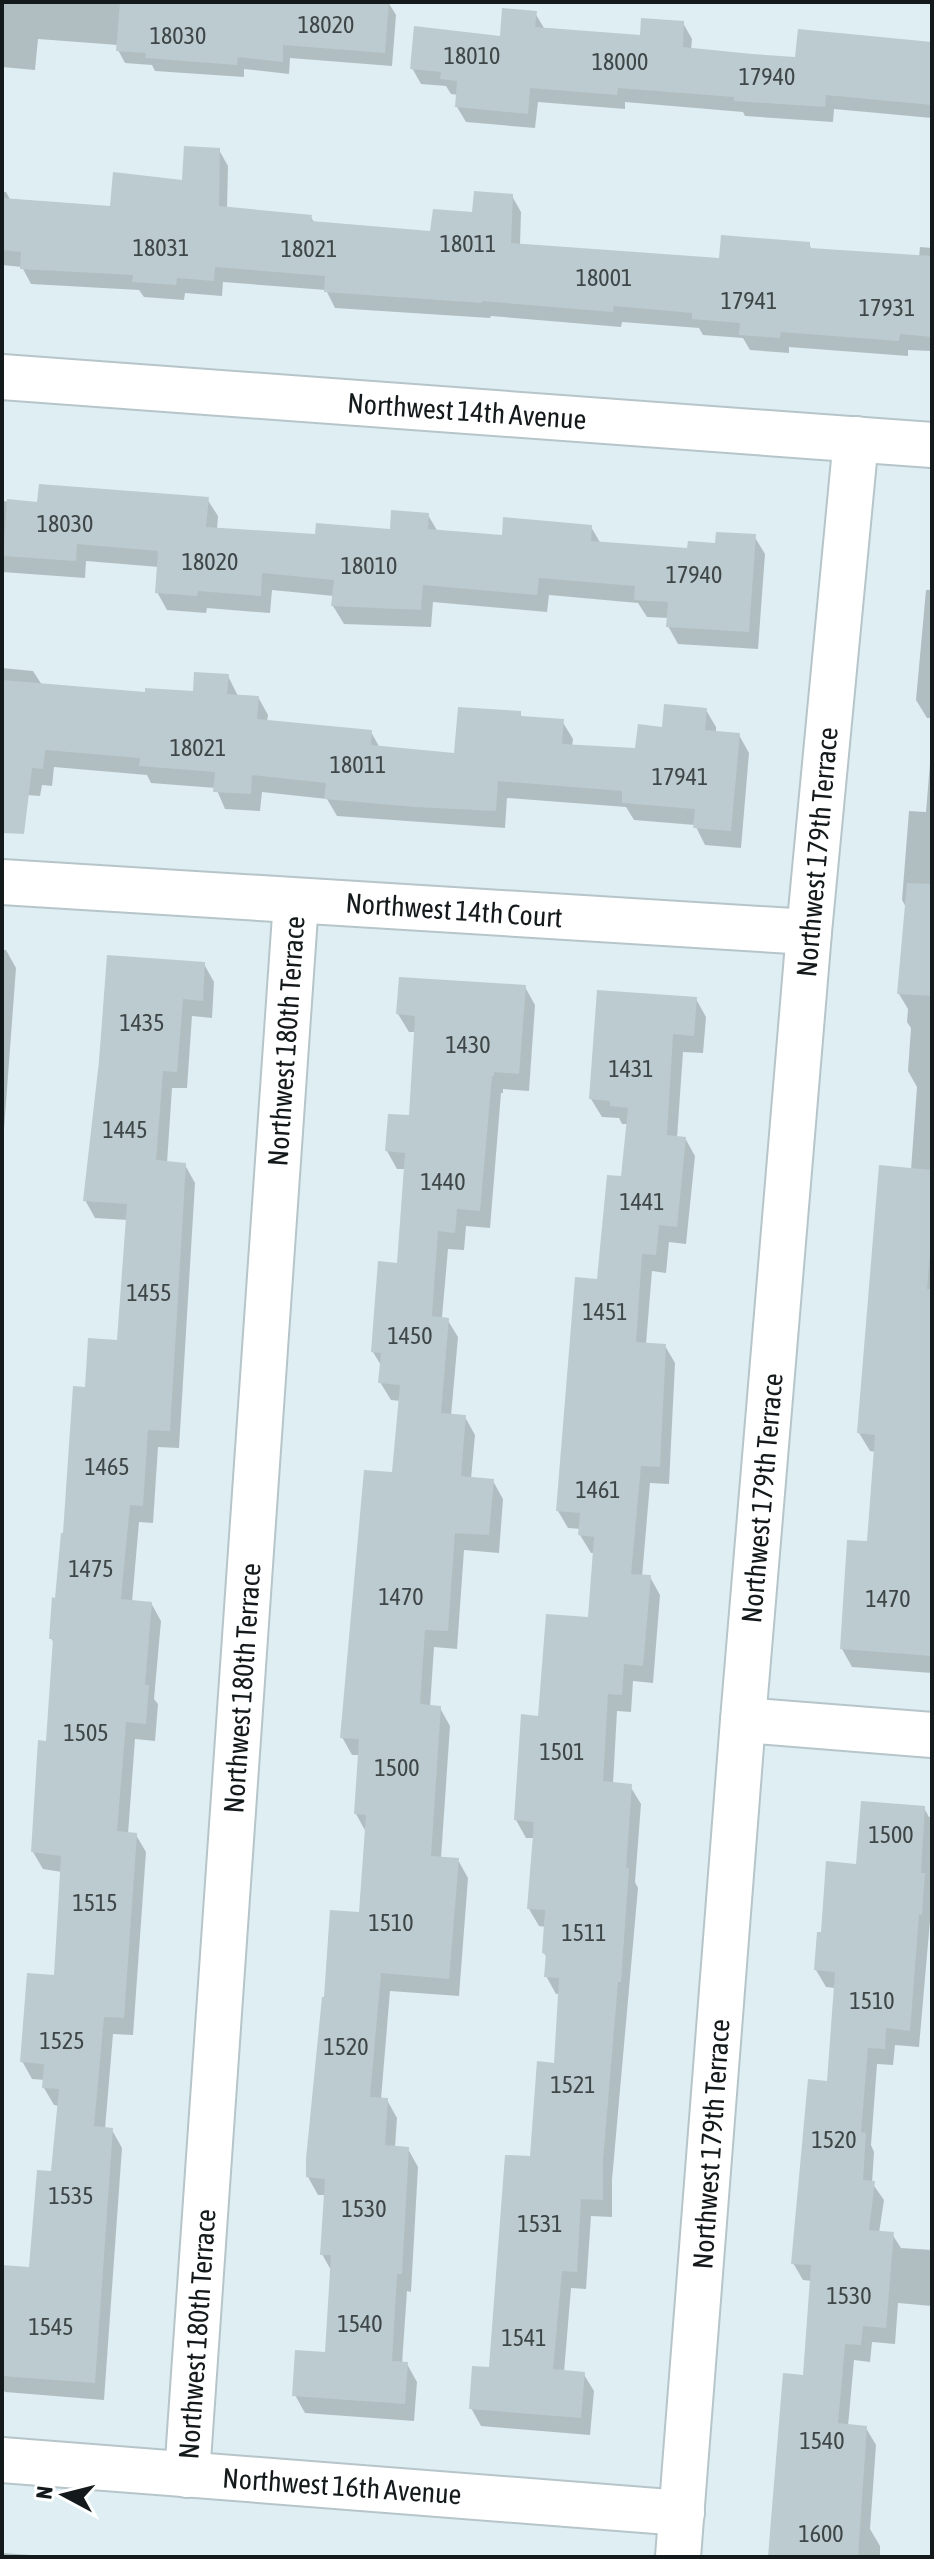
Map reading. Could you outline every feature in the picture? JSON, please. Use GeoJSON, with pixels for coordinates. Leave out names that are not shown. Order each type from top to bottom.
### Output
{"type":"FeatureCollection","features":[{"type":"Feature","properties":{"kind":"street","name":"Northwest 14th Avenue"},"geometry":{"type":"LineString","coordinates":[[2,377],[932,445]]}},
{"type":"Feature","properties":{"kind":"street","name":"Northwest 179th Terrace"},"geometry":{"type":"LineString","coordinates":[[678,2557],[743,1720],[809,932],[856,439]]}},
{"type":"Feature","properties":{"kind":"street","name":"Northwest 14th Court"},"geometry":{"type":"LineString","coordinates":[[2,882],[809,932]]}},
{"type":"Feature","properties":{"kind":"street","name":"Northwest 180th Terrace"},"geometry":{"type":"LineString","coordinates":[[187,2475],[296,901]]}},
{"type":"Feature","properties":{"kind":"street"},"geometry":{"type":"LineString","coordinates":[[743,1720],[932,1735]]}},
{"type":"Feature","properties":{"kind":"street","name":"Northwest 16th Avenue"},"geometry":{"type":"LineString","coordinates":[[2,2460],[682,2513]]}},
{"type":"Feature","properties":{"kind":"building"},"geometry":{"type":"Polygon","coordinates":[[[120,2],[389,2],[385,53],[283,45],[283,62],[238,57],[237,65],[145,58],[146,53],[116,51],[120,2]]]}},
{"type":"Feature","properties":{"kind":"building"},"geometry":{"type":"Polygon","coordinates":[[[502,8],[537,11],[535,27],[640,35],[641,18],[684,21],[683,47],[752,54],[795,57],[798,29],[932,42],[932,105],[826,95],[825,107],[618,88],[617,95],[530,88],[528,114],[455,107],[457,81],[440,79],[441,72],[410,69],[414,26],[500,36],[502,8]]]}},
{"type":"Feature","properties":{"kind":"building"},"geometry":{"type":"Polygon","coordinates":[[[184,146],[220,148],[219,206],[312,215],[311,221],[430,231],[433,209],[472,212],[474,191],[513,194],[511,243],[719,258],[721,235],[810,242],[810,248],[932,256],[932,337],[900,334],[899,341],[781,332],[780,338],[739,335],[740,323],[692,319],[692,313],[614,306],[613,312],[324,292],[325,276],[215,267],[214,281],[177,278],[176,285],[132,282],[133,275],[20,269],[21,252],[2,250],[2,198],[110,206],[113,172],[182,180],[184,146]]]}},
{"type":"Feature","properties":{"kind":"building"},"geometry":{"type":"Polygon","coordinates":[[[39,484],[209,497],[206,527],[315,534],[316,523],[390,529],[391,510],[429,513],[428,529],[502,535],[503,517],[592,525],[591,541],[687,548],[688,541],[715,543],[716,532],[756,534],[749,632],[666,627],[668,602],[634,600],[635,586],[539,578],[537,595],[423,585],[421,610],[331,606],[334,580],[262,573],[261,596],[198,591],[197,596],[155,593],[158,551],[77,544],[76,561],[3,556],[7,499],[37,502],[39,484]]]}},
{"type":"Feature","properties":{"kind":"building"},"geometry":{"type":"Polygon","coordinates":[[[194,672],[229,674],[227,694],[259,696],[257,719],[372,730],[371,745],[454,753],[458,707],[521,711],[521,716],[564,719],[562,744],[635,748],[638,724],[662,727],[664,704],[707,708],[705,730],[740,733],[731,831],[693,828],[695,809],[622,803],[622,791],[498,781],[496,811],[415,807],[324,799],[326,783],[252,775],[251,794],[213,792],[215,772],[139,766],[140,758],[45,750],[43,769],[32,768],[24,834],[2,833],[2,680],[145,692],[145,688],[193,691],[194,672]]]}},
{"type":"Feature","properties":{"kind":"building"},"geometry":{"type":"Polygon","coordinates":[[[907,883],[932,884],[932,996],[897,994],[907,883]]]}},
{"type":"Feature","properties":{"kind":"building"},"geometry":{"type":"Polygon","coordinates":[[[107,955],[205,962],[203,1001],[183,999],[177,1072],[163,1071],[156,1160],[186,1163],[170,1431],[148,1430],[143,1506],[130,1505],[121,1599],[152,1602],[145,1685],[149,1685],[146,1724],[126,1722],[117,1831],[137,1833],[124,2018],[104,2017],[94,2126],[113,2128],[95,2383],[2,2376],[2,2265],[29,2267],[37,2170],[51,2171],[59,2089],[42,2088],[44,2064],[20,2062],[27,1973],[54,1975],[61,1856],[31,1852],[38,1740],[46,1741],[53,1639],[49,1639],[52,1597],[55,1598],[63,1533],[73,1386],[85,1387],[88,1338],[117,1340],[127,1204],[83,1201],[107,955]]]}},
{"type":"Feature","properties":{"kind":"building"},"geometry":{"type":"Polygon","coordinates":[[[399,977],[526,985],[519,1074],[494,1072],[492,1076],[480,1211],[457,1209],[455,1233],[438,1231],[432,1316],[449,1318],[441,1413],[466,1415],[461,1476],[494,1479],[489,1535],[455,1533],[448,1631],[425,1630],[420,1704],[441,1706],[431,1856],[459,1858],[449,1979],[381,1973],[370,2097],[388,2098],[385,2145],[409,2147],[402,2274],[397,2274],[392,2361],[408,2362],[405,2404],[292,2396],[295,2350],[325,2352],[331,2255],[320,2255],[325,2179],[306,2177],[306,2159],[330,1910],[359,1912],[366,1815],[354,1814],[359,1739],[340,1738],[364,1470],[392,1472],[400,1385],[378,1383],[381,1353],[371,1352],[378,1261],[397,1263],[405,1153],[385,1151],[388,1114],[409,1115],[415,1016],[396,1014],[399,977]]]}},
{"type":"Feature","properties":{"kind":"building"},"geometry":{"type":"Polygon","coordinates":[[[597,990],[697,997],[694,1036],[673,1034],[667,1135],[686,1137],[677,1227],[659,1225],[656,1255],[642,1254],[636,1342],[666,1344],[660,1467],[641,1466],[631,1574],[651,1575],[643,1666],[624,1664],[622,1695],[608,1694],[603,1781],[632,1784],[621,1982],[618,1982],[603,2161],[603,2200],[581,2199],[577,2272],[562,2271],[553,2369],[585,2372],[581,2418],[469,2409],[472,2366],[489,2367],[505,2155],[530,2156],[537,2061],[554,2063],[559,1978],[544,1977],[545,1910],[527,1909],[534,1822],[514,1820],[521,1714],[538,1716],[546,1614],[588,1617],[594,1537],[578,1535],[580,1513],[556,1511],[575,1277],[597,1279],[607,1175],[621,1176],[628,1108],[610,1106],[610,1101],[589,1099],[597,990]]]}},
{"type":"Feature","properties":{"kind":"building"},"geometry":{"type":"Polygon","coordinates":[[[879,1165],[932,1170],[932,1230],[927,1289],[932,1289],[932,1656],[840,1649],[847,1540],[867,1541],[875,1435],[857,1433],[879,1165]]]}},
{"type":"Feature","properties":{"kind":"building"},"geometry":{"type":"Polygon","coordinates":[[[861,1801],[925,1806],[921,1873],[925,1873],[910,2031],[886,2028],[885,2049],[868,2048],[861,2132],[866,2133],[863,2180],[875,2181],[869,2230],[894,2232],[886,2328],[863,2326],[861,2345],[845,2344],[838,2423],[867,2426],[858,2557],[768,2557],[783,2373],[803,2375],[811,2265],[791,2264],[808,2079],[827,2081],[835,1972],[814,1970],[817,1932],[821,1932],[826,1861],[856,1864],[861,1801]]]}}]}
